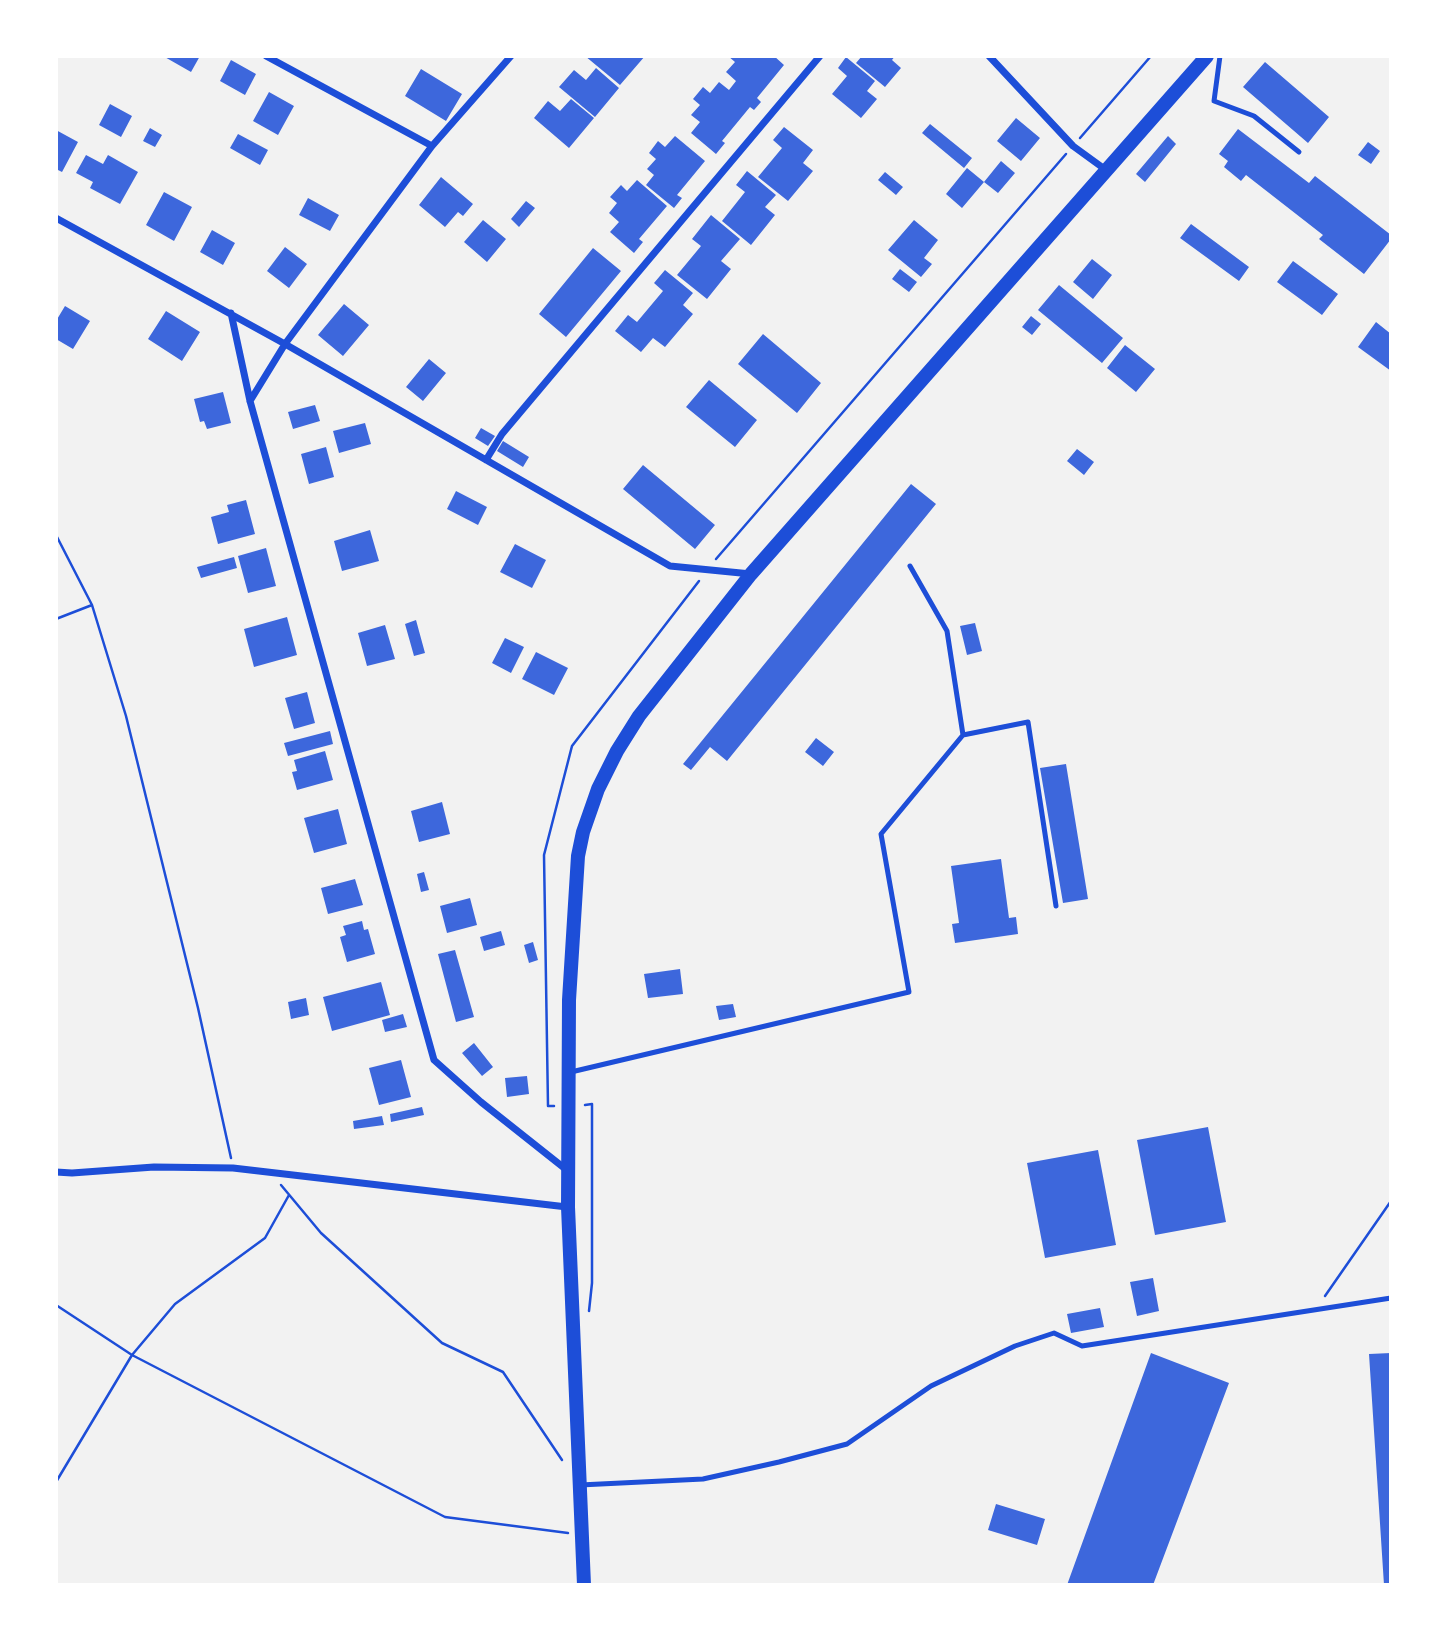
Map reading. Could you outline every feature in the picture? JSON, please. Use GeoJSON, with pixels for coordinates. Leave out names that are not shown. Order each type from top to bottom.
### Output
{"type":"FeatureCollection","features":[{"type":"Feature","properties":{"kind":"main road"},"geometry":{"type":"LineString","coordinates":[[584,1585],[568,1207],[569,1000],[575,883],[583,832],[598,789],[639,716],[751,574],[1207,56]]}},
{"type":"Feature","properties":{"kind":"street"},"geometry":{"type":"LineString","coordinates":[[267,56],[432,146]]}},
{"type":"Feature","properties":{"kind":"street"},"geometry":{"type":"LineString","coordinates":[[250,401],[285,344],[432,146],[511,56]]}},
{"type":"Feature","properties":{"kind":"street"},"geometry":{"type":"LineString","coordinates":[[486,460],[502,434],[820,56]]}},
{"type":"Feature","properties":{"kind":"street"},"geometry":{"type":"LineString","coordinates":[[989,56],[1073,146],[1107,171]]}},
{"type":"Feature","properties":{"kind":"street"},"geometry":{"type":"LineString","coordinates":[[56,218],[231,313],[670,566],[751,574]]}},
{"type":"Feature","properties":{"kind":"street"},"geometry":{"type":"LineString","coordinates":[[231,313],[250,401],[434,1060],[481,1102],[568,1171]]}},
{"type":"Feature","properties":{"kind":"street"},"geometry":{"type":"LineString","coordinates":[[56,1172],[155,1167],[233,1168],[568,1207]]}},
{"type":"Feature","properties":{"kind":"lane"},"geometry":{"type":"LineString","coordinates":[[1220,56],[1214,101],[1254,116],[1298,152]]}},
{"type":"Feature","properties":{"kind":"lane"},"geometry":{"type":"LineString","coordinates":[[910,566],[947,631],[963,735]]}},
{"type":"Feature","properties":{"kind":"lane"},"geometry":{"type":"LineString","coordinates":[[568,1073],[909,992],[881,834],[963,735],[1028,722],[1056,906]]}},
{"type":"Feature","properties":{"kind":"lane"},"geometry":{"type":"LineString","coordinates":[[579,1485],[704,1479],[846,1444],[931,1386],[1015,1346],[1054,1333],[1083,1346],[1391,1297]]}},
{"type":"Feature","properties":{"kind":"path"},"geometry":{"type":"LineString","coordinates":[[56,535],[92,605],[126,716],[198,1008],[233,1168]]}},
{"type":"Feature","properties":{"kind":"path"},"geometry":{"type":"LineString","coordinates":[[56,618],[92,605]]}},
{"type":"Feature","properties":{"kind":"path"},"geometry":{"type":"LineString","coordinates":[[589,1312],[592,1283],[592,1104]]}},
{"type":"Feature","properties":{"kind":"path"},"geometry":{"type":"LineString","coordinates":[[270,1172],[321,1233],[442,1343],[503,1373],[564,1463]]}},
{"type":"Feature","properties":{"kind":"path"},"geometry":{"type":"LineString","coordinates":[[56,1482],[132,1355],[175,1304],[265,1238],[289,1195]]}},
{"type":"Feature","properties":{"kind":"path"},"geometry":{"type":"LineString","coordinates":[[1317,1308],[1391,1201]]}},
{"type":"Feature","properties":{"kind":"path"},"geometry":{"type":"LineString","coordinates":[[56,1305],[132,1355],[444,1517],[581,1535]]}},
{"type":"Feature","properties":{"kind":"building"},"geometry":{"type":"Polygon","coordinates":[[[163,56],[200,56],[191,72],[163,56]]]}},
{"type":"Feature","properties":{"kind":"building"},"geometry":{"type":"Polygon","coordinates":[[[585,56],[645,56],[620,85],[585,56]]]}},
{"type":"Feature","properties":{"kind":"building"},"geometry":{"type":"Polygon","coordinates":[[[728,56],[774,56],[784,65],[757,98],[761,102],[754,110],[750,107],[722,141],[725,143],[716,154],[691,133],[700,122],[691,115],[700,105],[693,99],[703,87],[710,93],[719,82],[729,90],[736,81],[726,72],[735,62],[728,56]]]}},
{"type":"Feature","properties":{"kind":"building"},"geometry":{"type":"Polygon","coordinates":[[[862,56],[895,56],[892,60],[901,68],[885,87],[856,63],[862,56]]]}},
{"type":"Feature","properties":{"kind":"building"},"geometry":{"type":"Polygon","coordinates":[[[846,57],[875,81],[867,91],[877,99],[861,118],[832,94],[847,76],[838,68],[846,57]]]}},
{"type":"Feature","properties":{"kind":"building"},"geometry":{"type":"Polygon","coordinates":[[[231,60],[256,74],[245,95],[220,81],[231,60]]]}},
{"type":"Feature","properties":{"kind":"building"},"geometry":{"type":"Polygon","coordinates":[[[1265,62],[1329,117],[1308,143],[1243,87],[1265,62]]]}},
{"type":"Feature","properties":{"kind":"building"},"geometry":{"type":"Polygon","coordinates":[[[596,68],[619,88],[595,117],[559,87],[574,70],[586,80],[596,68]]]}},
{"type":"Feature","properties":{"kind":"building"},"geometry":{"type":"Polygon","coordinates":[[[421,69],[462,94],[446,121],[405,96],[421,69]]]}},
{"type":"Feature","properties":{"kind":"building"},"geometry":{"type":"Polygon","coordinates":[[[269,92],[294,106],[278,135],[253,121],[269,92]]]}},
{"type":"Feature","properties":{"kind":"building"},"geometry":{"type":"Polygon","coordinates":[[[571,99],[594,118],[569,148],[534,118],[548,101],[560,111],[571,99]]]}},
{"type":"Feature","properties":{"kind":"building"},"geometry":{"type":"Polygon","coordinates":[[[110,104],[132,116],[121,137],[99,125],[110,104]]]}},
{"type":"Feature","properties":{"kind":"building"},"geometry":{"type":"Polygon","coordinates":[[[1016,118],[1040,138],[1021,161],[997,141],[1016,118]]]}},
{"type":"Feature","properties":{"kind":"building"},"geometry":{"type":"Polygon","coordinates":[[[930,124],[972,158],[964,168],[922,133],[930,124]]]}},
{"type":"Feature","properties":{"kind":"building"},"geometry":{"type":"Polygon","coordinates":[[[784,127],[813,150],[803,163],[813,171],[788,201],[758,177],[782,148],[773,140],[784,127]]]}},
{"type":"Feature","properties":{"kind":"building"},"geometry":{"type":"Polygon","coordinates":[[[150,128],[162,135],[155,147],[143,141],[150,128]]]}},
{"type":"Feature","properties":{"kind":"building"},"geometry":{"type":"Polygon","coordinates":[[[1238,129],[1309,183],[1315,176],[1391,235],[1391,239],[1364,274],[1319,239],[1323,235],[1246,175],[1241,181],[1224,167],[1228,161],[1219,154],[1238,129]]]}},
{"type":"Feature","properties":{"kind":"building"},"geometry":{"type":"Polygon","coordinates":[[[56,130],[78,142],[62,172],[56,169],[56,130]]]}},
{"type":"Feature","properties":{"kind":"building"},"geometry":{"type":"Polygon","coordinates":[[[238,134],[268,150],[260,165],[230,148],[238,134]]]}},
{"type":"Feature","properties":{"kind":"building"},"geometry":{"type":"Polygon","coordinates":[[[675,136],[705,161],[677,195],[682,198],[674,208],[646,185],[654,175],[647,169],[656,159],[649,153],[658,141],[665,147],[675,136]]]}},
{"type":"Feature","properties":{"kind":"building"},"geometry":{"type":"Polygon","coordinates":[[[1168,136],[1176,144],[1145,182],[1136,174],[1168,136]]]}},
{"type":"Feature","properties":{"kind":"building"},"geometry":{"type":"Polygon","coordinates":[[[1368,142],[1380,151],[1371,164],[1358,155],[1368,142]]]}},
{"type":"Feature","properties":{"kind":"building"},"geometry":{"type":"Polygon","coordinates":[[[86,155],[103,164],[108,155],[138,172],[120,204],[90,188],[93,182],[76,173],[86,155]]]}},
{"type":"Feature","properties":{"kind":"building"},"geometry":{"type":"Polygon","coordinates":[[[1001,161],[1015,173],[998,193],[984,182],[1001,161]]]}},
{"type":"Feature","properties":{"kind":"building"},"geometry":{"type":"Polygon","coordinates":[[[967,168],[984,182],[962,208],[946,194],[967,168]]]}},
{"type":"Feature","properties":{"kind":"building"},"geometry":{"type":"Polygon","coordinates":[[[747,171],[776,195],[765,207],[775,215],[751,245],[722,221],[745,192],[736,185],[747,171]]]}},
{"type":"Feature","properties":{"kind":"building"},"geometry":{"type":"Polygon","coordinates":[[[885,172],[903,187],[896,195],[878,180],[885,172]]]}},
{"type":"Feature","properties":{"kind":"building"},"geometry":{"type":"Polygon","coordinates":[[[441,177],[473,204],[463,216],[458,212],[445,227],[419,205],[441,177]]]}},
{"type":"Feature","properties":{"kind":"building"},"geometry":{"type":"Polygon","coordinates":[[[637,180],[667,206],[639,239],[643,242],[634,253],[610,232],[619,222],[609,213],[617,203],[610,197],[621,185],[627,191],[637,180]]]}},
{"type":"Feature","properties":{"kind":"building"},"geometry":{"type":"Polygon","coordinates":[[[164,192],[192,207],[174,241],[146,225],[164,192]]]}},
{"type":"Feature","properties":{"kind":"building"},"geometry":{"type":"Polygon","coordinates":[[[308,198],[339,215],[330,231],[299,215],[308,198]]]}},
{"type":"Feature","properties":{"kind":"building"},"geometry":{"type":"Polygon","coordinates":[[[526,201],[535,208],[519,227],[511,219],[526,201]]]}},
{"type":"Feature","properties":{"kind":"building"},"geometry":{"type":"Polygon","coordinates":[[[711,215],[740,239],[721,261],[731,269],[707,299],[677,275],[701,246],[692,239],[711,215]]]}},
{"type":"Feature","properties":{"kind":"building"},"geometry":{"type":"Polygon","coordinates":[[[483,220],[506,239],[487,262],[464,242],[483,220]]]}},
{"type":"Feature","properties":{"kind":"building"},"geometry":{"type":"Polygon","coordinates":[[[914,220],[938,240],[924,258],[932,264],[921,277],[888,250],[914,220]]]}},
{"type":"Feature","properties":{"kind":"building"},"geometry":{"type":"Polygon","coordinates":[[[1191,224],[1249,267],[1239,281],[1180,238],[1191,224]]]}},
{"type":"Feature","properties":{"kind":"building"},"geometry":{"type":"Polygon","coordinates":[[[212,230],[235,243],[223,265],[200,252],[212,230]]]}},
{"type":"Feature","properties":{"kind":"building"},"geometry":{"type":"Polygon","coordinates":[[[285,247],[307,264],[289,288],[267,271],[285,247]]]}},
{"type":"Feature","properties":{"kind":"building"},"geometry":{"type":"Polygon","coordinates":[[[593,248],[621,271],[566,337],[539,314],[593,248]]]}},
{"type":"Feature","properties":{"kind":"building"},"geometry":{"type":"Polygon","coordinates":[[[1092,259],[1112,275],[1093,299],[1073,282],[1092,259]]]}},
{"type":"Feature","properties":{"kind":"building"},"geometry":{"type":"Polygon","coordinates":[[[1293,261],[1338,294],[1322,315],[1277,282],[1293,261]]]}},
{"type":"Feature","properties":{"kind":"building"},"geometry":{"type":"Polygon","coordinates":[[[900,269],[917,282],[909,292],[892,279],[900,269]]]}},
{"type":"Feature","properties":{"kind":"building"},"geometry":{"type":"Polygon","coordinates":[[[665,270],[693,293],[683,305],[693,314],[665,347],[653,338],[641,352],[615,331],[628,315],[637,322],[663,291],[654,283],[665,270]]]}},
{"type":"Feature","properties":{"kind":"building"},"geometry":{"type":"Polygon","coordinates":[[[1059,285],[1123,338],[1102,363],[1038,310],[1059,285]]]}},
{"type":"Feature","properties":{"kind":"building"},"geometry":{"type":"Polygon","coordinates":[[[344,304],[369,325],[343,356],[318,335],[344,304]]]}},
{"type":"Feature","properties":{"kind":"building"},"geometry":{"type":"Polygon","coordinates":[[[65,306],[90,321],[73,349],[56,339],[56,321],[65,306]]]}},
{"type":"Feature","properties":{"kind":"building"},"geometry":{"type":"Polygon","coordinates":[[[166,311],[200,332],[182,361],[148,339],[166,311]]]}},
{"type":"Feature","properties":{"kind":"building"},"geometry":{"type":"Polygon","coordinates":[[[1031,316],[1041,324],[1032,335],[1022,327],[1031,316]]]}},
{"type":"Feature","properties":{"kind":"building"},"geometry":{"type":"Polygon","coordinates":[[[1376,322],[1391,334],[1391,371],[1358,347],[1376,322]]]}},
{"type":"Feature","properties":{"kind":"building"},"geometry":{"type":"Polygon","coordinates":[[[763,334],[821,383],[797,413],[738,364],[763,334]]]}},
{"type":"Feature","properties":{"kind":"building"},"geometry":{"type":"Polygon","coordinates":[[[1125,345],[1155,369],[1136,392],[1107,368],[1125,345]]]}},
{"type":"Feature","properties":{"kind":"building"},"geometry":{"type":"Polygon","coordinates":[[[429,359],[446,373],[423,401],[406,387],[429,359]]]}},
{"type":"Feature","properties":{"kind":"building"},"geometry":{"type":"Polygon","coordinates":[[[709,380],[757,420],[735,447],[686,407],[709,380]]]}},
{"type":"Feature","properties":{"kind":"building"},"geometry":{"type":"Polygon","coordinates":[[[223,392],[231,423],[207,429],[204,421],[200,422],[194,399],[223,392]]]}},
{"type":"Feature","properties":{"kind":"building"},"geometry":{"type":"Polygon","coordinates":[[[315,405],[320,421],[293,429],[288,412],[315,405]]]}},
{"type":"Feature","properties":{"kind":"building"},"geometry":{"type":"Polygon","coordinates":[[[365,423],[371,444],[339,453],[333,431],[365,423]]]}},
{"type":"Feature","properties":{"kind":"building"},"geometry":{"type":"Polygon","coordinates":[[[481,428],[495,436],[488,446],[475,438],[481,428]]]}},
{"type":"Feature","properties":{"kind":"building"},"geometry":{"type":"Polygon","coordinates":[[[503,441],[529,457],[523,467],[497,451],[503,441]]]}},
{"type":"Feature","properties":{"kind":"building"},"geometry":{"type":"Polygon","coordinates":[[[326,447],[334,477],[309,484],[301,454],[326,447]]]}},
{"type":"Feature","properties":{"kind":"building"},"geometry":{"type":"Polygon","coordinates":[[[1077,449],[1094,462],[1084,475],[1067,461],[1077,449]]]}},
{"type":"Feature","properties":{"kind":"building"},"geometry":{"type":"Polygon","coordinates":[[[643,465],[715,525],[695,549],[623,489],[643,465]]]}},
{"type":"Feature","properties":{"kind":"building"},"geometry":{"type":"Polygon","coordinates":[[[911,484],[936,504],[727,761],[710,747],[691,770],[683,764],[911,484]]]}},
{"type":"Feature","properties":{"kind":"building"},"geometry":{"type":"Polygon","coordinates":[[[456,491],[487,507],[478,525],[447,509],[456,491]]]}},
{"type":"Feature","properties":{"kind":"building"},"geometry":{"type":"Polygon","coordinates":[[[246,500],[255,534],[218,544],[211,517],[229,512],[227,505],[246,500]]]}},
{"type":"Feature","properties":{"kind":"building"},"geometry":{"type":"Polygon","coordinates":[[[370,530],[379,561],[342,571],[334,541],[370,530]]]}},
{"type":"Feature","properties":{"kind":"building"},"geometry":{"type":"Polygon","coordinates":[[[515,544],[546,560],[532,588],[500,572],[515,544]]]}},
{"type":"Feature","properties":{"kind":"building"},"geometry":{"type":"Polygon","coordinates":[[[266,548],[276,586],[248,593],[238,556],[266,548]]]}},
{"type":"Feature","properties":{"kind":"building"},"geometry":{"type":"Polygon","coordinates":[[[234,557],[237,568],[201,578],[197,567],[234,557]]]}},
{"type":"Feature","properties":{"kind":"building"},"geometry":{"type":"Polygon","coordinates":[[[287,617],[297,655],[254,667],[244,629],[287,617]]]}},
{"type":"Feature","properties":{"kind":"building"},"geometry":{"type":"Polygon","coordinates":[[[416,620],[425,653],[414,656],[405,624],[416,620]]]}},
{"type":"Feature","properties":{"kind":"building"},"geometry":{"type":"Polygon","coordinates":[[[975,623],[982,651],[967,655],[960,626],[975,623]]]}},
{"type":"Feature","properties":{"kind":"building"},"geometry":{"type":"Polygon","coordinates":[[[385,625],[395,659],[367,666],[358,633],[385,625]]]}},
{"type":"Feature","properties":{"kind":"building"},"geometry":{"type":"Polygon","coordinates":[[[505,638],[524,647],[511,673],[492,663],[505,638]]]}},
{"type":"Feature","properties":{"kind":"building"},"geometry":{"type":"Polygon","coordinates":[[[536,652],[568,668],[554,695],[522,679],[536,652]]]}},
{"type":"Feature","properties":{"kind":"building"},"geometry":{"type":"Polygon","coordinates":[[[307,692],[315,723],[294,729],[285,698],[307,692]]]}},
{"type":"Feature","properties":{"kind":"building"},"geometry":{"type":"Polygon","coordinates":[[[330,731],[333,744],[288,756],[284,743],[330,731]]]}},
{"type":"Feature","properties":{"kind":"building"},"geometry":{"type":"Polygon","coordinates":[[[816,738],[834,752],[823,766],[805,752],[816,738]]]}},
{"type":"Feature","properties":{"kind":"building"},"geometry":{"type":"Polygon","coordinates":[[[325,751],[333,780],[297,790],[292,772],[297,771],[294,760],[325,751]]]}},
{"type":"Feature","properties":{"kind":"building"},"geometry":{"type":"Polygon","coordinates":[[[1066,764],[1088,899],[1063,903],[1040,768],[1066,764]]]}},
{"type":"Feature","properties":{"kind":"building"},"geometry":{"type":"Polygon","coordinates":[[[442,802],[450,834],[419,842],[411,811],[442,802]]]}},
{"type":"Feature","properties":{"kind":"building"},"geometry":{"type":"Polygon","coordinates":[[[338,809],[347,844],[314,853],[304,818],[338,809]]]}},
{"type":"Feature","properties":{"kind":"building"},"geometry":{"type":"Polygon","coordinates":[[[1001,859],[1009,918],[1016,917],[1018,934],[955,943],[952,924],[959,923],[951,866],[1001,859]]]}},
{"type":"Feature","properties":{"kind":"building"},"geometry":{"type":"Polygon","coordinates":[[[424,872],[429,890],[421,892],[417,874],[424,872]]]}},
{"type":"Feature","properties":{"kind":"building"},"geometry":{"type":"Polygon","coordinates":[[[355,879],[363,905],[328,914],[321,888],[355,879]]]}},
{"type":"Feature","properties":{"kind":"building"},"geometry":{"type":"Polygon","coordinates":[[[470,898],[477,925],[447,933],[440,906],[470,898]]]}},
{"type":"Feature","properties":{"kind":"building"},"geometry":{"type":"Polygon","coordinates":[[[362,921],[364,930],[368,929],[375,954],[347,962],[340,937],[346,935],[343,926],[362,921]]]}},
{"type":"Feature","properties":{"kind":"building"},"geometry":{"type":"Polygon","coordinates":[[[501,931],[505,945],[484,951],[480,937],[501,931]]]}},
{"type":"Feature","properties":{"kind":"building"},"geometry":{"type":"Polygon","coordinates":[[[533,942],[538,960],[529,963],[524,945],[533,942]]]}},
{"type":"Feature","properties":{"kind":"building"},"geometry":{"type":"Polygon","coordinates":[[[455,950],[474,1017],[456,1022],[438,954],[455,950]]]}},
{"type":"Feature","properties":{"kind":"building"},"geometry":{"type":"Polygon","coordinates":[[[680,969],[683,994],[648,998],[644,974],[680,969]]]}},
{"type":"Feature","properties":{"kind":"building"},"geometry":{"type":"Polygon","coordinates":[[[381,982],[390,1015],[332,1031],[323,997],[381,982]]]}},
{"type":"Feature","properties":{"kind":"building"},"geometry":{"type":"Polygon","coordinates":[[[306,998],[309,1015],[291,1019],[288,1002],[306,998]]]}},
{"type":"Feature","properties":{"kind":"building"},"geometry":{"type":"Polygon","coordinates":[[[733,1004],[736,1017],[719,1020],[716,1006],[733,1004]]]}},
{"type":"Feature","properties":{"kind":"building"},"geometry":{"type":"Polygon","coordinates":[[[403,1014],[407,1027],[385,1032],[382,1020],[403,1014]]]}},
{"type":"Feature","properties":{"kind":"building"},"geometry":{"type":"Polygon","coordinates":[[[474,1043],[493,1067],[482,1076],[462,1053],[474,1043]]]}},
{"type":"Feature","properties":{"kind":"building"},"geometry":{"type":"Polygon","coordinates":[[[401,1060],[411,1097],[379,1105],[369,1068],[401,1060]]]}},
{"type":"Feature","properties":{"kind":"building"},"geometry":{"type":"Polygon","coordinates":[[[527,1076],[529,1094],[507,1097],[505,1078],[527,1076]]]}},
{"type":"Feature","properties":{"kind":"building"},"geometry":{"type":"Polygon","coordinates":[[[422,1107],[424,1115],[391,1122],[390,1114],[422,1107]]]}},
{"type":"Feature","properties":{"kind":"building"},"geometry":{"type":"Polygon","coordinates":[[[382,1116],[384,1125],[354,1129],[353,1121],[382,1116]]]}},
{"type":"Feature","properties":{"kind":"building"},"geometry":{"type":"Polygon","coordinates":[[[1208,1127],[1226,1222],[1155,1235],[1137,1140],[1208,1127]]]}},
{"type":"Feature","properties":{"kind":"building"},"geometry":{"type":"Polygon","coordinates":[[[1098,1150],[1116,1245],[1045,1258],[1027,1163],[1098,1150]]]}},
{"type":"Feature","properties":{"kind":"building"},"geometry":{"type":"Polygon","coordinates":[[[1153,1278],[1159,1311],[1137,1316],[1130,1282],[1153,1278]]]}},
{"type":"Feature","properties":{"kind":"building"},"geometry":{"type":"Polygon","coordinates":[[[1100,1308],[1104,1327],[1071,1333],[1067,1314],[1100,1308]]]}},
{"type":"Feature","properties":{"kind":"building"},"geometry":{"type":"Polygon","coordinates":[[[1151,1353],[1229,1383],[1153,1585],[1067,1585],[1151,1353]]]}},
{"type":"Feature","properties":{"kind":"building"},"geometry":{"type":"Polygon","coordinates":[[[1391,1353],[1391,1585],[1384,1585],[1369,1354],[1391,1353]]]}},
{"type":"Feature","properties":{"kind":"building"},"geometry":{"type":"Polygon","coordinates":[[[996,1504],[1045,1519],[1037,1545],[988,1530],[996,1504]]]}}]}
